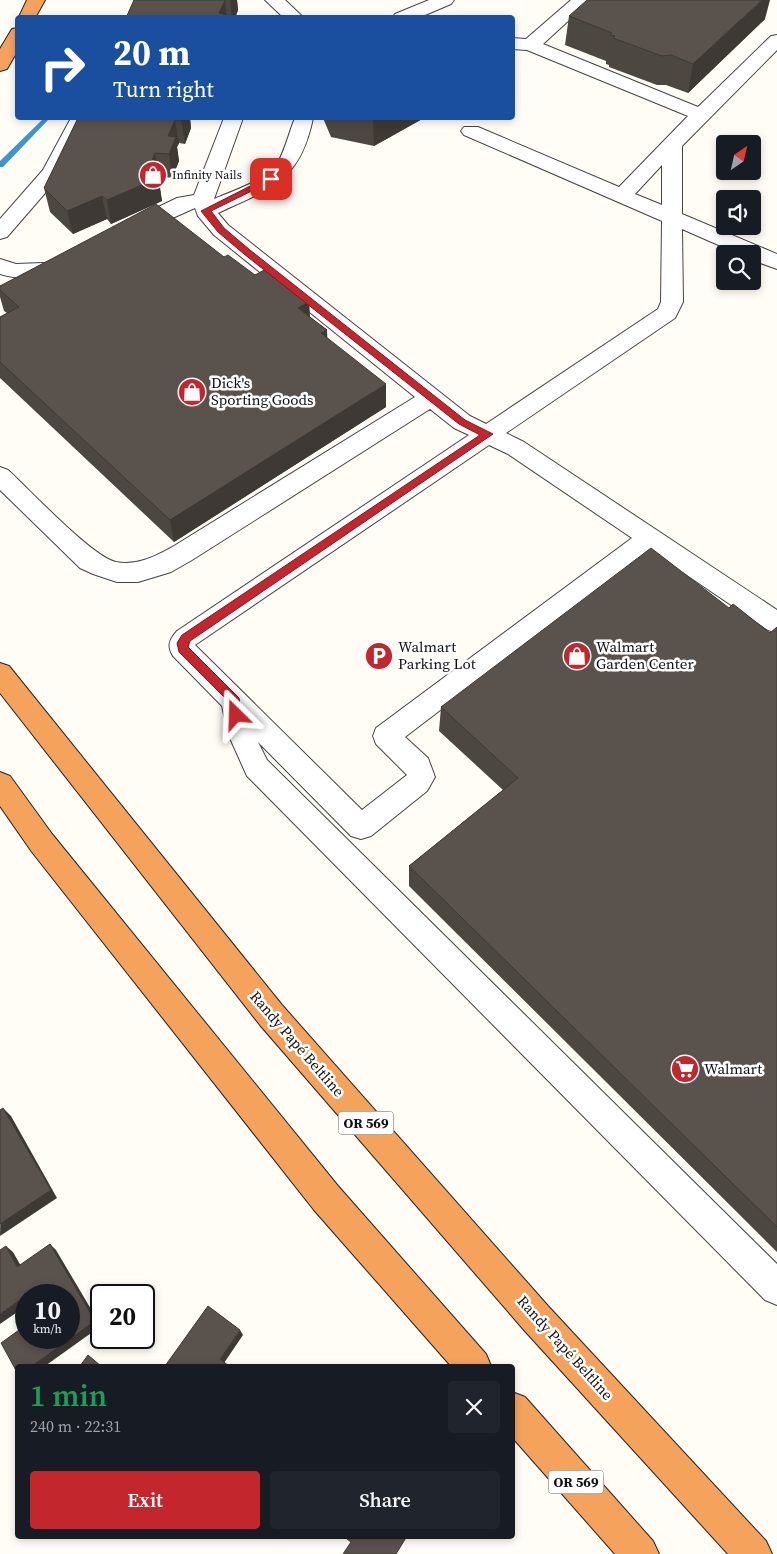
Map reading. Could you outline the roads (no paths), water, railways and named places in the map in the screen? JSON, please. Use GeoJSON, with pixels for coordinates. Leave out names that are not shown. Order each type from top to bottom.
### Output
{"type":"FeatureCollection","features":[{"type":"Feature","properties":{"kind":"highway"},"geometry":{"type":"LineString","coordinates":[[28,15],[36,0]]}},
{"type":"Feature","properties":{"kind":"highway"},"geometry":{"type":"LineString","coordinates":[[0,65],[15,38]]}},
{"type":"Feature","properties":{"kind":"highway","name":"Randy Papé Beltline"},"geometry":{"type":"LineString","coordinates":[[0,674],[271,1015],[536,1318],[753,1554]]}},
{"type":"Feature","properties":{"kind":"highway"},"geometry":{"type":"LineString","coordinates":[[0,784],[42,843],[326,1198],[472,1364]]}},
{"type":"Feature","properties":{"kind":"highway"},"geometry":{"type":"LineString","coordinates":[[0,820],[42,843]]}},
{"type":"Feature","properties":{"kind":"highway","name":"OR 569"},"geometry":{"type":"LineString","coordinates":[[515,1413],[640,1554]]}},
{"type":"Feature","properties":{"kind":"lane"},"geometry":{"type":"LineString","coordinates":[[408,15],[445,0]]}},
{"type":"Feature","properties":{"kind":"lane"},"geometry":{"type":"LineString","coordinates":[[521,44],[582,0]]}},
{"type":"Feature","properties":{"kind":"lane"},"geometry":{"type":"LineString","coordinates":[[622,196],[675,140],[777,40]]}},
{"type":"Feature","properties":{"kind":"lane"},"geometry":{"type":"LineString","coordinates":[[521,44],[702,114]]}},
{"type":"Feature","properties":{"kind":"lane"},"geometry":{"type":"LineString","coordinates":[[0,232],[52,173],[79,120]]}},
{"type":"Feature","properties":{"kind":"lane"},"geometry":{"type":"LineString","coordinates":[[204,205],[232,120]]}},
{"type":"Feature","properties":{"kind":"lane"},"geometry":{"type":"LineString","coordinates":[[112,238],[184,204],[204,205],[271,179],[282,171],[288,162],[303,120]]}},
{"type":"Feature","properties":{"kind":"lane"},"geometry":{"type":"LineString","coordinates":[[471,130],[777,262]]}},
{"type":"Feature","properties":{"kind":"lane"},"geometry":{"type":"LineString","coordinates":[[361,827],[182,648],[182,643],[186,638],[667,313],[672,302],[671,153],[675,140]]}},
{"type":"Feature","properties":{"kind":"lane"},"geometry":{"type":"LineString","coordinates":[[204,205],[229,237],[462,422],[516,448],[777,623]]}},
{"type":"Feature","properties":{"kind":"lane"},"geometry":{"type":"LineString","coordinates":[[0,266],[23,272],[52,266],[9,287]]}},
{"type":"Feature","properties":{"kind":"lane"},"geometry":{"type":"LineString","coordinates":[[0,476],[89,561],[117,572],[138,572],[162,564],[183,553],[432,398]]}},
{"type":"Feature","properties":{"kind":"lane"},"geometry":{"type":"LineString","coordinates":[[335,848],[417,783],[421,777],[418,766],[386,736],[649,538]]}},
{"type":"Feature","properties":{"kind":"lane"},"geometry":{"type":"LineString","coordinates":[[235,701],[238,726],[248,752],[257,768],[777,1288]]}},
{"type":"Feature","properties":{"kind":"waterway"},"geometry":{"type":"LineString","coordinates":[[0,165],[45,120]]}},
{"type":"Feature","properties":{"kind":"place","name":"Infinity Nails"},"geometry":{"type":"Point","coordinates":[153,175]}},
{"type":"Feature","properties":{"kind":"place","name":"Dick's Sporting Goods"},"geometry":{"type":"Point","coordinates":[192,392]}},
{"type":"Feature","properties":{"kind":"place","name":"Walmart Parking Lot"},"geometry":{"type":"Point","coordinates":[379,656]}},
{"type":"Feature","properties":{"kind":"place","name":"Walmart Garden Center"},"geometry":{"type":"Point","coordinates":[577,656]}},
{"type":"Feature","properties":{"kind":"place","name":"Walmart"},"geometry":{"type":"Point","coordinates":[685,1069]}}]}
